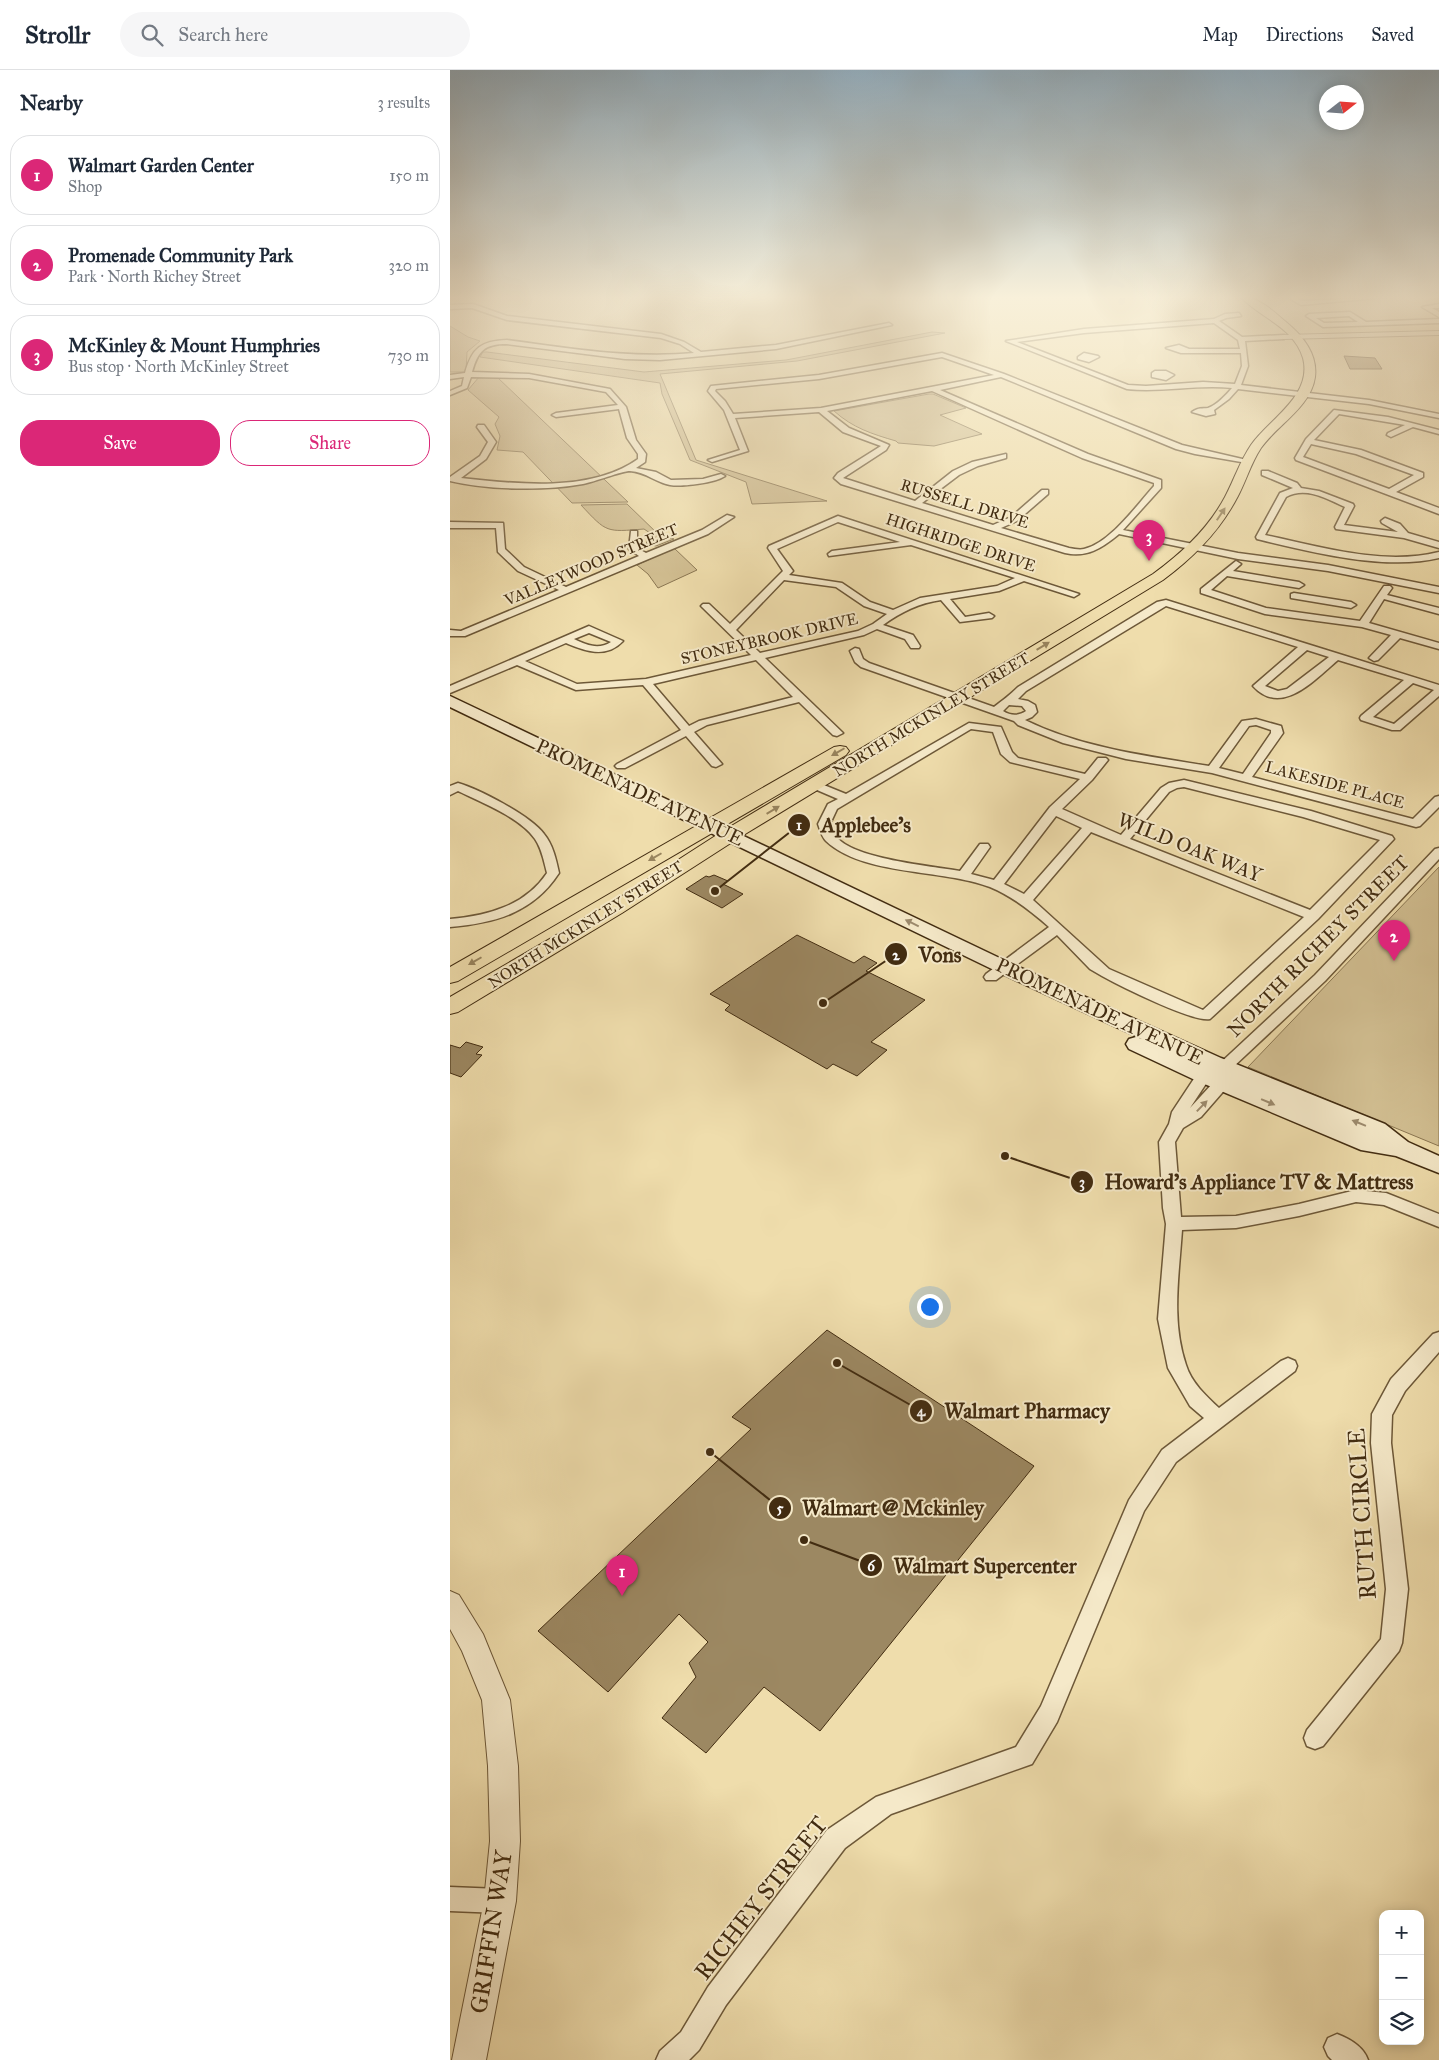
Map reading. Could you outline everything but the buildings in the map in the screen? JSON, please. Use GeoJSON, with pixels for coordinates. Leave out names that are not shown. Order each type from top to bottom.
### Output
{"type":"FeatureCollection","features":[{"type":"Feature","properties":{"kind":"main road"},"geometry":{"type":"LineString","coordinates":[[1251,432],[1271,414],[1290,390]]}},
{"type":"Feature","properties":{"kind":"main road","name":"NORTH MCKINLEY STREET"},"geometry":{"type":"LineString","coordinates":[[1228,473],[1256,446],[1304,390]]}},
{"type":"Feature","properties":{"kind":"main road","name":"NORTH MCKINLEY STREET"},"geometry":{"type":"LineString","coordinates":[[450,1007],[616,908],[714,834],[814,785],[949,696],[1188,545],[1222,514],[1241,460],[1241,445]]}},
{"type":"Feature","properties":{"kind":"main road","name":"NORTH MCKINLEY STREET"},"geometry":{"type":"LineString","coordinates":[[1188,545],[1212,504]]}},
{"type":"Feature","properties":{"kind":"main road","name":"NORTH MCKINLEY STREET"},"geometry":{"type":"LineString","coordinates":[[450,976],[714,834],[949,696]]}},
{"type":"Feature","properties":{"kind":"main road","name":"PROMENADE AVENUE"},"geometry":{"type":"LineString","coordinates":[[450,701],[714,834],[997,972],[1219,1072],[1369,1144],[1400,1148],[1439,1165]]}},
{"type":"Feature","properties":{"kind":"main road","name":"PROMENADE AVENUE"},"geometry":{"type":"LineString","coordinates":[[450,713],[714,834]]}},
{"type":"Feature","properties":{"kind":"street"},"geometry":{"type":"LineString","coordinates":[[451,480],[532,487],[555,487],[588,482],[630,469],[642,460],[642,454],[631,439],[628,423],[618,398],[607,390]]}},
{"type":"Feature","properties":{"kind":"street"},"geometry":{"type":"LineString","coordinates":[[712,390],[719,396],[730,416],[744,451],[712,460]]}},
{"type":"Feature","properties":{"kind":"street"},"geometry":{"type":"LineString","coordinates":[[730,416],[821,410],[935,390],[1085,456],[1158,482],[1158,486],[1117,531]]}},
{"type":"Feature","properties":{"kind":"street"},"geometry":{"type":"LineString","coordinates":[[1038,390],[1178,447],[1241,460]]}},
{"type":"Feature","properties":{"kind":"street"},"geometry":{"type":"LineString","coordinates":[[1209,410],[1228,398],[1235,390]]}},
{"type":"Feature","properties":{"kind":"street"},"geometry":{"type":"LineString","coordinates":[[1293,390],[1302,394],[1397,406],[1439,416]]}},
{"type":"Feature","properties":{"kind":"street"},"geometry":{"type":"LineString","coordinates":[[556,415],[622,407]]}},
{"type":"Feature","properties":{"kind":"street","name":"RUSSELL DRIVE"},"geometry":{"type":"LineString","coordinates":[[821,410],[846,430],[885,445],[860,463],[841,473],[838,478],[844,482],[1068,551],[1085,552],[1096,548],[1117,531]]}},
{"type":"Feature","properties":{"kind":"street"},"geometry":{"type":"LineString","coordinates":[[1439,432],[1372,415],[1337,412],[1309,441],[1299,458],[1439,512]]}},
{"type":"Feature","properties":{"kind":"street"},"geometry":{"type":"LineString","coordinates":[[1391,435],[1413,424]]}},
{"type":"Feature","properties":{"kind":"street"},"geometry":{"type":"LineString","coordinates":[[451,480],[483,457],[492,442],[481,427]]}},
{"type":"Feature","properties":{"kind":"street"},"geometry":{"type":"LineString","coordinates":[[1309,441],[1358,452],[1420,475],[1390,492]]}},
{"type":"Feature","properties":{"kind":"street"},"geometry":{"type":"LineString","coordinates":[[916,504],[956,473],[975,464],[1002,456]]}},
{"type":"Feature","properties":{"kind":"street"},"geometry":{"type":"LineString","coordinates":[[630,469],[653,474],[670,483],[703,481],[721,476]]}},
{"type":"Feature","properties":{"kind":"street"},"geometry":{"type":"LineString","coordinates":[[1265,473],[1294,485],[1299,490]]}},
{"type":"Feature","properties":{"kind":"street"},"geometry":{"type":"LineString","coordinates":[[1439,544],[1405,535],[1339,527],[1350,506],[1311,492],[1299,490],[1286,492],[1283,495],[1260,537],[1332,551],[1399,561],[1430,558],[1439,554]]}},
{"type":"Feature","properties":{"kind":"street"},"geometry":{"type":"LineString","coordinates":[[996,528],[1014,519],[1045,492]]}},
{"type":"Feature","properties":{"kind":"street","name":"VALLEYWOOD STREET"},"geometry":{"type":"LineString","coordinates":[[450,633],[462,634],[568,591],[705,532],[730,517]]}},
{"type":"Feature","properties":{"kind":"street","name":"HIGHRIDGE DRIVE"},"geometry":{"type":"LineString","coordinates":[[783,578],[788,571],[772,548],[838,519],[1074,594]]}},
{"type":"Feature","properties":{"kind":"street"},"geometry":{"type":"LineString","coordinates":[[1385,521],[1396,524],[1405,535]]}},
{"type":"Feature","properties":{"kind":"street"},"geometry":{"type":"LineString","coordinates":[[450,525],[500,525],[501,550],[514,563],[521,569],[568,591]]}},
{"type":"Feature","properties":{"kind":"street"},"geometry":{"type":"LineString","coordinates":[[1117,531],[1238,556],[1304,575]]}},
{"type":"Feature","properties":{"kind":"street"},"geometry":{"type":"LineString","coordinates":[[634,534],[633,549],[646,557]]}},
{"type":"Feature","properties":{"kind":"street"},"geometry":{"type":"LineString","coordinates":[[832,554],[912,542]]}},
{"type":"Feature","properties":{"kind":"street"},"geometry":{"type":"LineString","coordinates":[[1328,568],[1332,551]]}},
{"type":"Feature","properties":{"kind":"street"},"geometry":{"type":"LineString","coordinates":[[1236,564],[1200,593],[1265,611],[1362,624],[1399,633],[1439,646]]}},
{"type":"Feature","properties":{"kind":"street"},"geometry":{"type":"LineString","coordinates":[[1225,573],[1304,575],[1328,568],[1439,590]]}},
{"type":"Feature","properties":{"kind":"street"},"geometry":{"type":"LineString","coordinates":[[1286,613],[1304,575]]}},
{"type":"Feature","properties":{"kind":"street"},"geometry":{"type":"LineString","coordinates":[[730,630],[783,578],[839,584],[867,604],[894,613]]}},
{"type":"Feature","properties":{"kind":"street","name":"STONEYBROOK DRIVE"},"geometry":{"type":"LineString","coordinates":[[517,661],[576,687],[646,682],[861,633],[876,626],[894,613],[923,600],[999,588],[1023,578]]}},
{"type":"Feature","properties":{"kind":"street"},"geometry":{"type":"LineString","coordinates":[[1362,624],[1388,587]]}},
{"type":"Feature","properties":{"kind":"street"},"geometry":{"type":"LineString","coordinates":[[1294,596],[1351,605]]}},
{"type":"Feature","properties":{"kind":"street"},"geometry":{"type":"LineString","coordinates":[[1382,596],[1439,611]]}},
{"type":"Feature","properties":{"kind":"street"},"geometry":{"type":"LineString","coordinates":[[943,597],[963,620],[989,616]]}},
{"type":"Feature","properties":{"kind":"street"},"geometry":{"type":"LineString","coordinates":[[1012,702],[1013,698],[1022,689],[1160,604],[1166,603],[1412,679],[1439,689],[1396,728],[1365,718],[1412,679]]}},
{"type":"Feature","properties":{"kind":"street"},"geometry":{"type":"LineString","coordinates":[[706,606],[837,733]]}},
{"type":"Feature","properties":{"kind":"street"},"geometry":{"type":"LineString","coordinates":[[876,626],[909,637],[915,646]]}},
{"type":"Feature","properties":{"kind":"street"},"geometry":{"type":"LineString","coordinates":[[1374,658],[1399,633]]}},
{"type":"Feature","properties":{"kind":"street","name":"LAKESIDE PLACE"},"geometry":{"type":"LineString","coordinates":[[839,638],[855,652],[864,665],[998,712],[1005,717],[1016,718],[1022,723],[1067,741],[1130,756],[1212,770],[1416,822],[1439,800]]}},
{"type":"Feature","properties":{"kind":"street"},"geometry":{"type":"LineString","coordinates":[[450,690],[566,640]]}},
{"type":"Feature","properties":{"kind":"street"},"geometry":{"type":"LineString","coordinates":[[1304,647],[1258,686],[1284,695],[1293,691],[1336,656]]}},
{"type":"Feature","properties":{"kind":"street"},"geometry":{"type":"LineString","coordinates":[[646,682],[716,764]]}},
{"type":"Feature","properties":{"kind":"street"},"geometry":{"type":"LineString","coordinates":[[621,766],[703,723],[801,698]]}},
{"type":"Feature","properties":{"kind":"street"},"geometry":{"type":"LineString","coordinates":[[998,712],[999,706],[1012,702],[1024,703],[1032,710],[1026,717],[1016,718]]}},
{"type":"Feature","properties":{"kind":"street","name":"LAKESIDE PLACE"},"geometry":{"type":"LineString","coordinates":[[1212,770],[1246,723],[1256,722],[1277,728],[1276,733],[1246,778]]}},
{"type":"Feature","properties":{"kind":"street"},"geometry":{"type":"LineString","coordinates":[[1088,778],[1014,760],[1007,754],[997,729],[969,726],[832,807],[825,815],[825,831],[838,846],[859,856],[906,867],[963,876],[996,886],[1026,900],[1101,970],[1157,998],[1205,1016],[1240,986],[1313,916],[1388,839],[1307,814],[1184,783],[1173,785],[1165,790],[1123,840]]}},
{"type":"Feature","properties":{"kind":"street"},"geometry":{"type":"LineString","coordinates":[[996,886],[1054,810],[1088,778],[1102,760]]}},
{"type":"Feature","properties":{"kind":"street"},"geometry":{"type":"LineString","coordinates":[[814,785],[846,798]]}},
{"type":"Feature","properties":{"kind":"street"},"geometry":{"type":"LineString","coordinates":[[450,791],[458,787],[469,792],[510,814],[536,831],[546,847],[553,873],[547,885],[500,914],[493,917],[450,923]]}},
{"type":"Feature","properties":{"kind":"street","name":"WILD OAK WAY"},"geometry":{"type":"LineString","coordinates":[[1054,810],[1090,827],[1313,916]]}},
{"type":"Feature","properties":{"kind":"street"},"geometry":{"type":"LineString","coordinates":[[1026,900],[1090,827]]}},
{"type":"Feature","properties":{"kind":"street"},"geometry":{"type":"LineString","coordinates":[[963,876],[984,847]]}},
{"type":"Feature","properties":{"kind":"street","name":"NORTH RICHEY STREET"},"geometry":{"type":"LineString","coordinates":[[1219,1072],[1320,978],[1439,852]]}},
{"type":"Feature","properties":{"kind":"street"},"geometry":{"type":"LineString","coordinates":[[997,972],[1057,928]]}},
{"type":"Feature","properties":{"kind":"street"},"geometry":{"type":"LineString","coordinates":[[1177,1124],[1195,1113],[1219,1072]]}},
{"type":"Feature","properties":{"kind":"street"},"geometry":{"type":"LineString","coordinates":[[1218,1419],[1197,1400],[1177,1368],[1167,1319],[1174,1224],[1171,1208],[1167,1142],[1177,1124],[1180,1112],[1219,1072]]}},
{"type":"Feature","properties":{"kind":"street"},"geometry":{"type":"LineString","coordinates":[[1174,1224],[1236,1222],[1299,1210],[1356,1196],[1386,1199],[1439,1221]]}},
{"type":"Feature","properties":{"kind":"street","name":"RUTH CIRCLE"},"geometry":{"type":"LineString","coordinates":[[1315,1738],[1391,1643],[1397,1588],[1381,1443],[1382,1414],[1398,1385],[1439,1339]]}},
{"type":"Feature","properties":{"kind":"street","name":"RICHEY STREET"},"geometry":{"type":"LineString","coordinates":[[669,2060],[690,2041],[717,1996],[836,1839],[884,1805],[1024,1756],[1049,1714],[1136,1506],[1169,1456],[1288,1366]]}},
{"type":"Feature","properties":{"kind":"street","name":"GRIFFIN WAY"},"geometry":{"type":"LineString","coordinates":[[450,1604],[473,1643],[496,1700],[503,1766],[505,1841],[500,1901],[469,2060]]}},
{"type":"Feature","properties":{"kind":"street"},"geometry":{"type":"LineString","coordinates":[[450,1899],[500,1901]]}},
{"type":"Feature","properties":{"kind":"shaded area"},"geometry":{"type":"Polygon","coordinates":[[[468,390],[510,390],[628,502],[572,503],[523,452],[497,450],[500,436],[495,424],[499,417],[468,390]]]}},
{"type":"Feature","properties":{"kind":"shaded area"},"geometry":{"type":"Polygon","coordinates":[[[661,390],[667,390],[696,460],[827,501],[752,504],[746,482],[690,460],[661,390]]]}},
{"type":"Feature","properties":{"kind":"shaded area"},"geometry":{"type":"Polygon","coordinates":[[[929,394],[966,408],[940,415],[982,434],[934,446],[898,443],[856,426],[834,411],[929,394]]]}},
{"type":"Feature","properties":{"kind":"shaded area"},"geometry":{"type":"Polygon","coordinates":[[[627,504],[659,535],[674,539],[656,546],[646,544],[650,533],[644,529],[608,529],[596,521],[581,505],[627,504]]]}},
{"type":"Feature","properties":{"kind":"shaded area"},"geometry":{"type":"Polygon","coordinates":[[[674,548],[697,570],[658,588],[648,574],[637,565],[674,548]]]}},
{"type":"Feature","properties":{"kind":"shaded area"},"geometry":{"type":"Polygon","coordinates":[[[1439,867],[1439,1146],[1248,1067],[1439,867]]]}},
{"type":"Feature","properties":{"kind":"place","name":"McKinley & Mount Humphries"},"geometry":{"type":"Point","coordinates":[1149,561]}},
{"type":"Feature","properties":{"kind":"place","name":"Applebee's"},"geometry":{"type":"Point","coordinates":[715,891]}},
{"type":"Feature","properties":{"kind":"place","name":"Promenade Community Park"},"geometry":{"type":"Point","coordinates":[1394,961]}},
{"type":"Feature","properties":{"kind":"place","name":"Vons"},"geometry":{"type":"Point","coordinates":[823,1003]}},
{"type":"Feature","properties":{"kind":"place","name":"Howard's Appliance TV & Mattress"},"geometry":{"type":"Point","coordinates":[1005,1156]}},
{"type":"Feature","properties":{"kind":"place","name":"Walmart Pharmacy"},"geometry":{"type":"Point","coordinates":[837,1363]}},
{"type":"Feature","properties":{"kind":"place","name":"Walmart @ Mckinley"},"geometry":{"type":"Point","coordinates":[710,1452]}},
{"type":"Feature","properties":{"kind":"place","name":"Walmart Supercenter"},"geometry":{"type":"Point","coordinates":[804,1540]}},
{"type":"Feature","properties":{"kind":"place","name":"Walmart Garden Center"},"geometry":{"type":"Point","coordinates":[622,1596]}}]}
